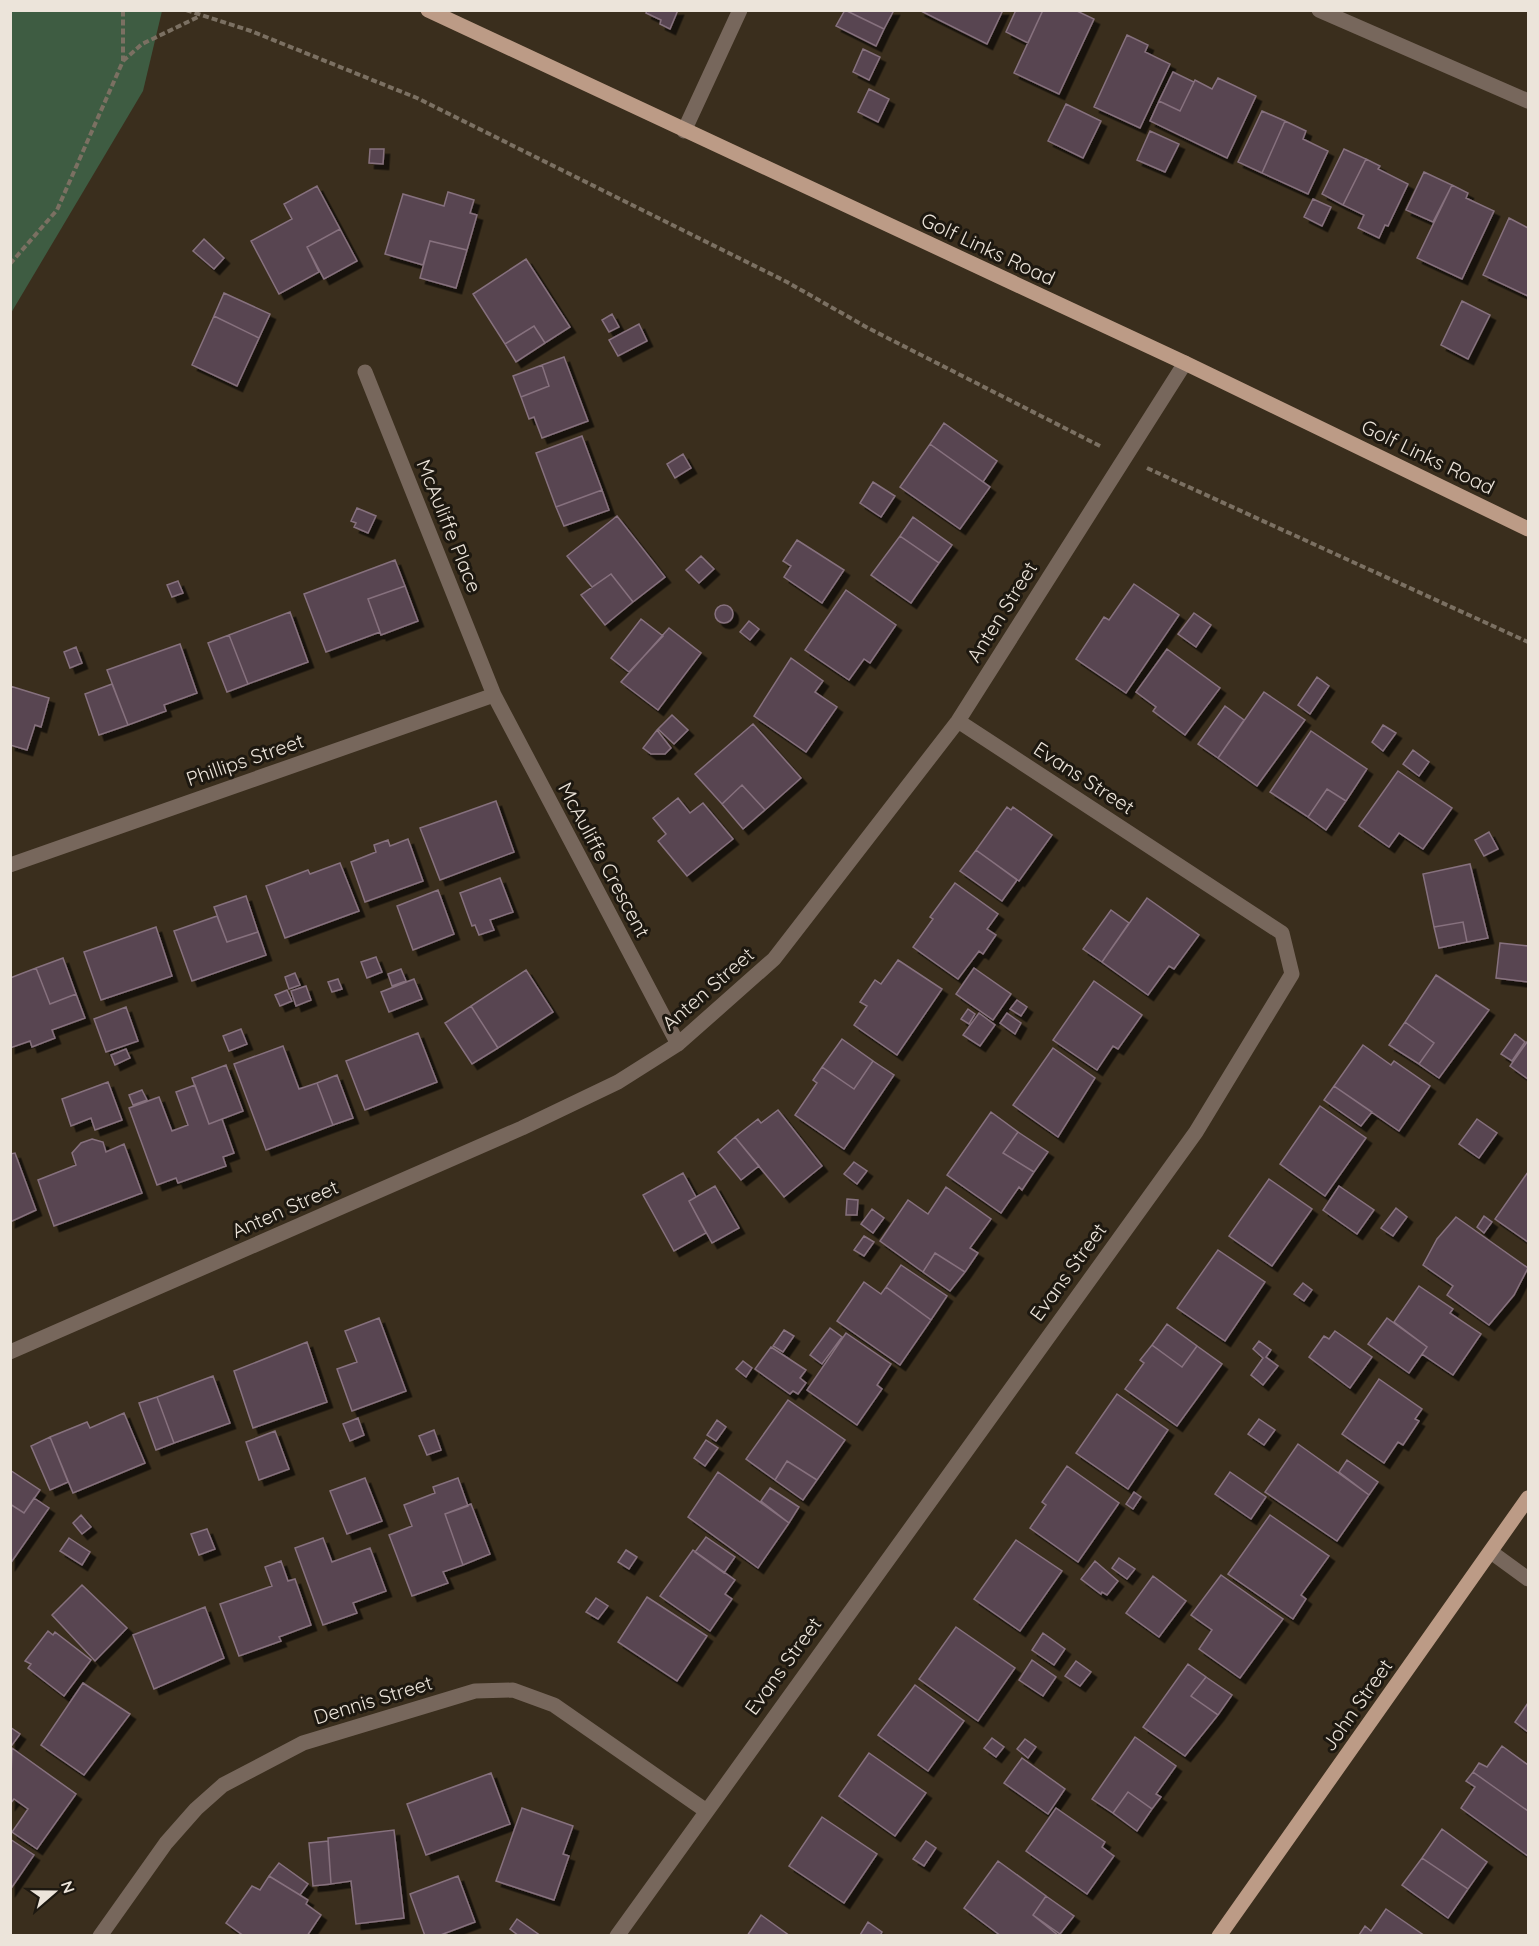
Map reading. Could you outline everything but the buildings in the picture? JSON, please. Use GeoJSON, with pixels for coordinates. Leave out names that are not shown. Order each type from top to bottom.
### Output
{"type":"FeatureCollection","features":[{"type":"Feature","properties":{"kind":"main road","name":"Golf Links Road"},"geometry":{"type":"LineString","coordinates":[[428,10],[1185,363],[1528,529]]}},
{"type":"Feature","properties":{"kind":"main road","name":"John Street"},"geometry":{"type":"LineString","coordinates":[[1219,1935],[1528,1498]]}},
{"type":"Feature","properties":{"kind":"street"},"geometry":{"type":"LineString","coordinates":[[684,131],[740,10]]}},
{"type":"Feature","properties":{"kind":"street"},"geometry":{"type":"LineString","coordinates":[[1319,10],[1528,101]]}},
{"type":"Feature","properties":{"kind":"street","name":"Anten Street"},"geometry":{"type":"LineString","coordinates":[[10,1352],[522,1128],[618,1082],[678,1044],[774,958],[958,721],[1185,363]]}},
{"type":"Feature","properties":{"kind":"street","name":"McAuliffe Place"},"geometry":{"type":"LineString","coordinates":[[364,372],[494,695]]}},
{"type":"Feature","properties":{"kind":"street","name":"Phillips Street"},"geometry":{"type":"LineString","coordinates":[[10,865],[494,695]]}},
{"type":"Feature","properties":{"kind":"street","name":"McAuliffe Crescent"},"geometry":{"type":"LineString","coordinates":[[494,695],[678,1044]]}},
{"type":"Feature","properties":{"kind":"street","name":"Evans Street"},"geometry":{"type":"LineString","coordinates":[[617,1935],[1196,1132],[1292,974],[1282,933],[958,721]]}},
{"type":"Feature","properties":{"kind":"street"},"geometry":{"type":"LineString","coordinates":[[1491,1552],[1528,1579]]}},
{"type":"Feature","properties":{"kind":"street","name":"Dennis Street"},"geometry":{"type":"LineString","coordinates":[[100,1935],[166,1842],[196,1809],[223,1785],[303,1743],[475,1691],[513,1690],[554,1705],[705,1810]]}},
{"type":"Feature","properties":{"kind":"path"},"geometry":{"type":"LineString","coordinates":[[10,264],[57,210],[123,61],[123,10]]}},
{"type":"Feature","properties":{"kind":"path"},"geometry":{"type":"LineString","coordinates":[[186,10],[199,17],[251,31],[417,98],[787,282],[868,328],[1125,458],[1528,642]]}},
{"type":"Feature","properties":{"kind":"path"},"geometry":{"type":"LineString","coordinates":[[123,61],[142,44],[199,17]]}},
{"type":"Feature","properties":{"kind":"green space"},"geometry":{"type":"Polygon","coordinates":[[[11,10],[162,11],[143,91],[11,313],[11,10]]]}}]}
